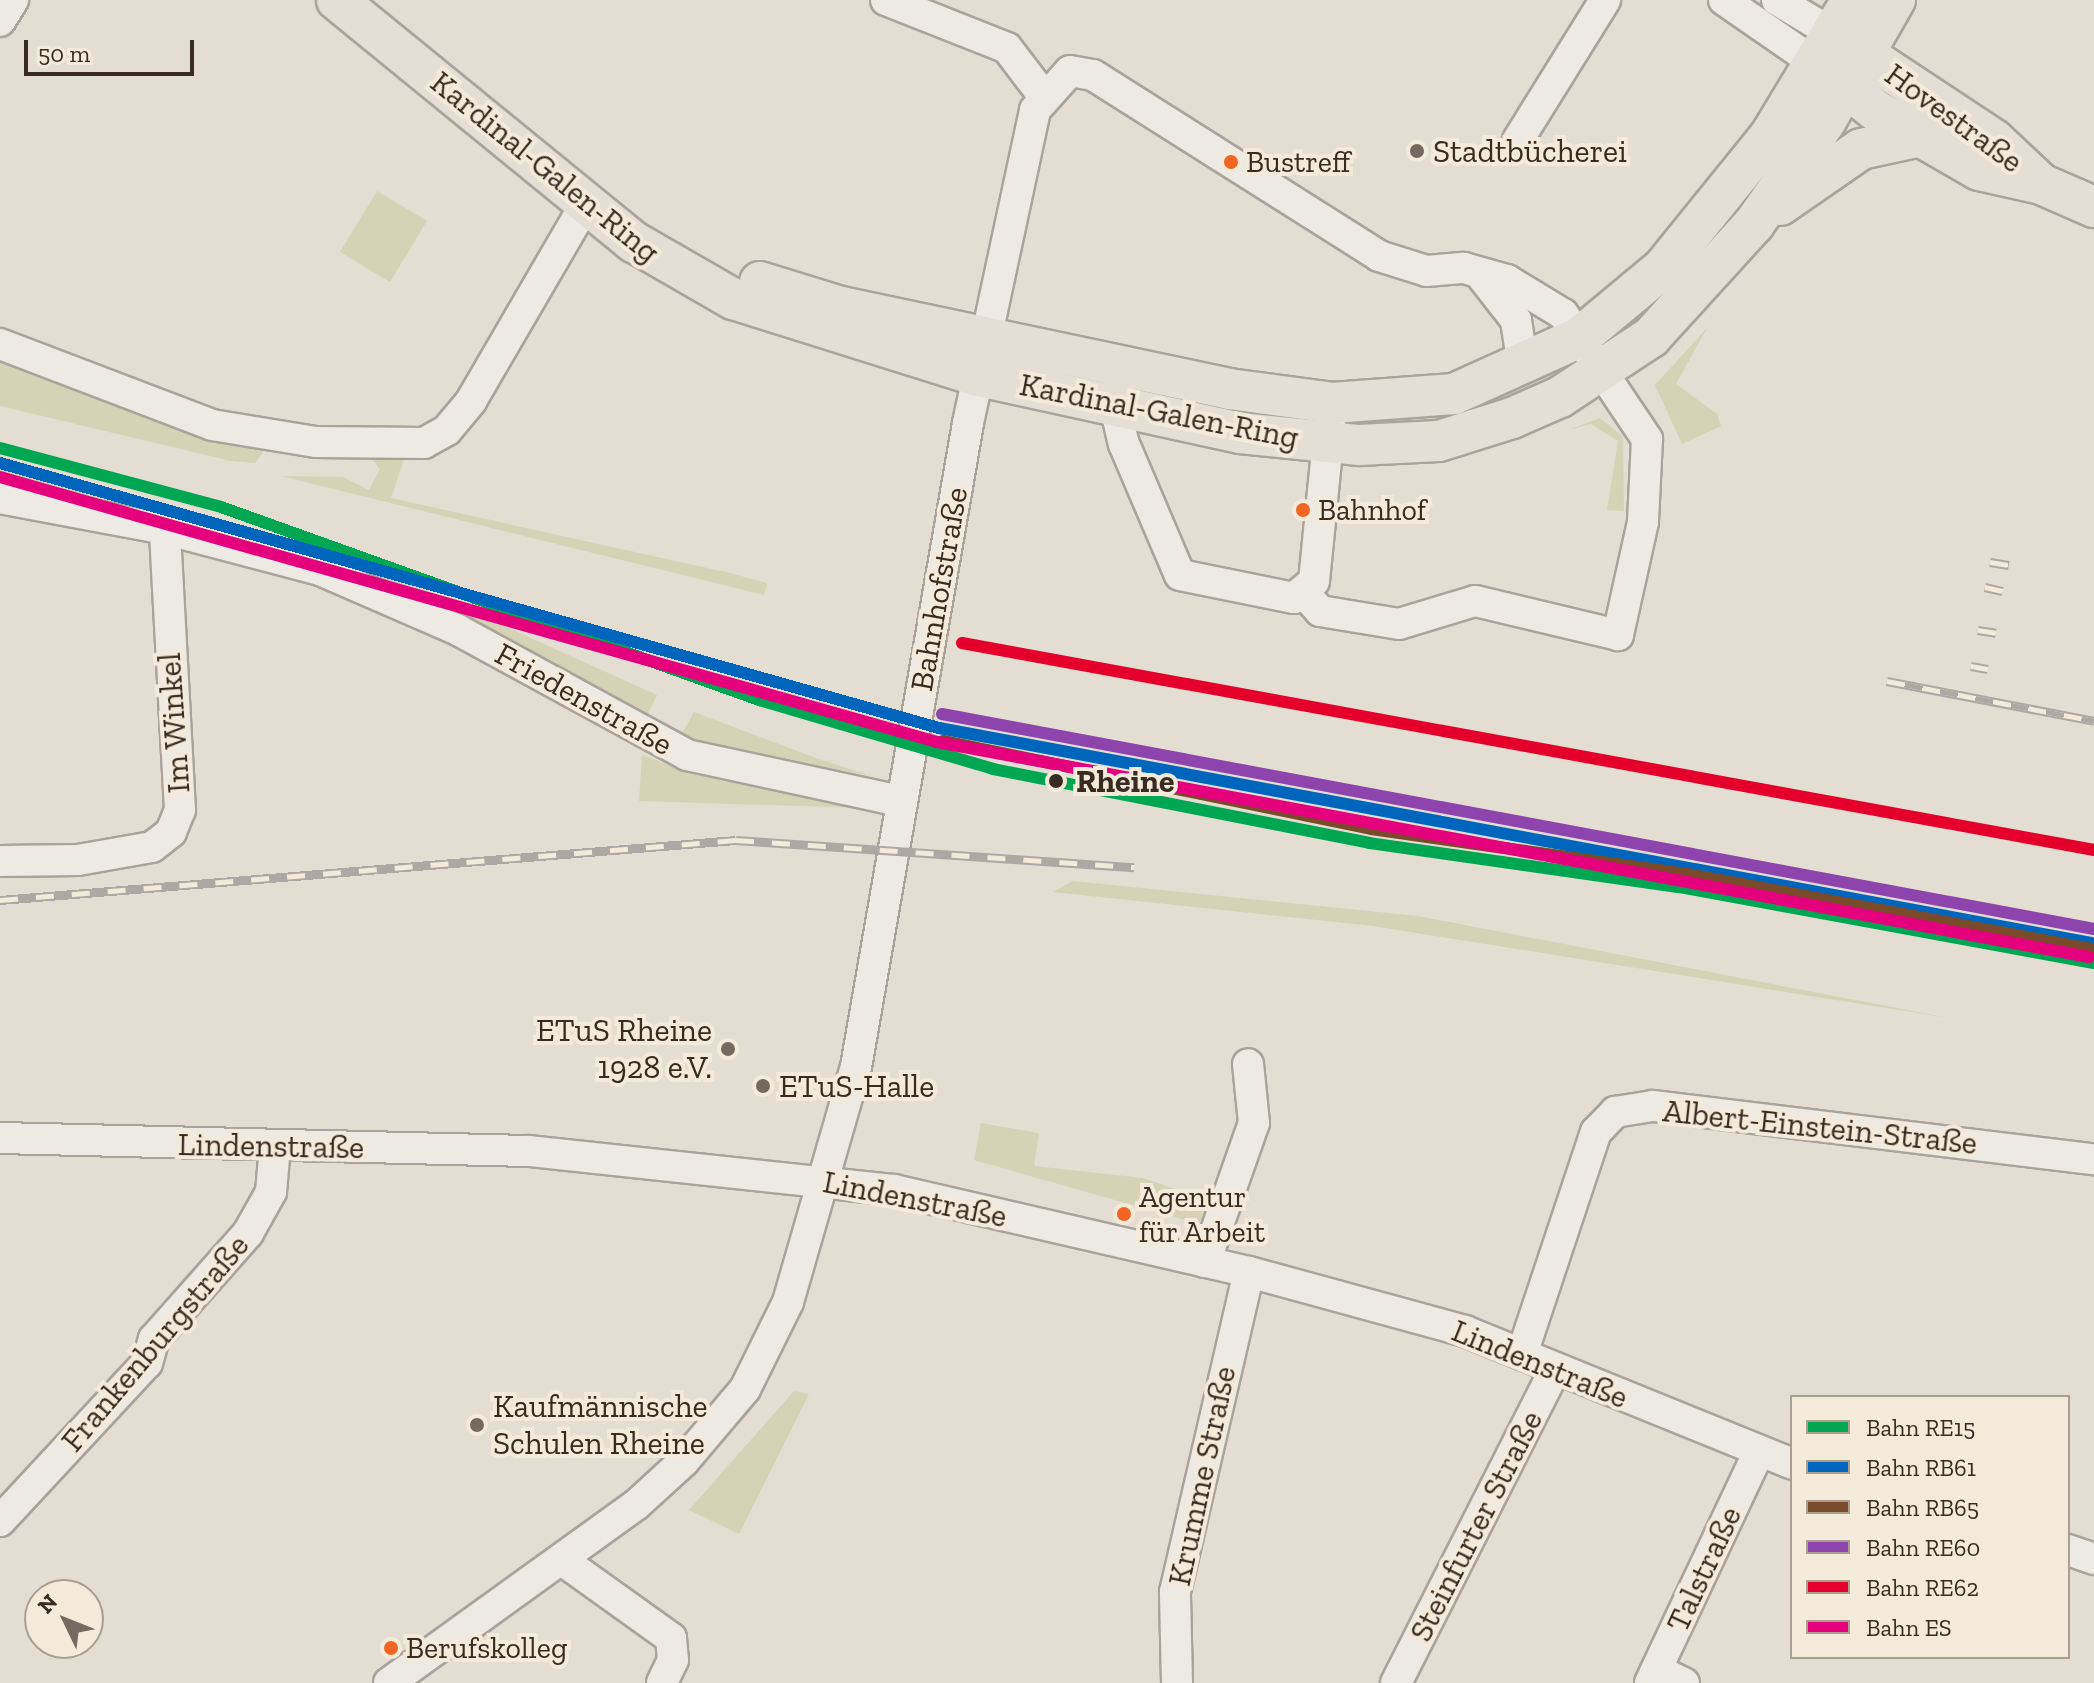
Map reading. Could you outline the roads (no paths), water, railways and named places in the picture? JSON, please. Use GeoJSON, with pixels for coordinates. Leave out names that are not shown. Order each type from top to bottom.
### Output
{"type":"FeatureCollection","features":[{"type":"Feature","properties":{"kind":"main road","name":"Kardinal-Galen-Ring"},"geometry":{"type":"LineString","coordinates":[[337,0],[585,205],[668,265],[733,299],[984,358],[1172,377],[1332,403],[1409,402],[1523,367],[1580,337],[1663,268],[1729,193],[1833,32]]}},
{"type":"Feature","properties":{"kind":"main road","name":"Kardinal-Galen-Ring"},"geometry":{"type":"LineString","coordinates":[[378,0],[679,244],[800,297],[984,358],[1115,406],[1329,443],[1439,441],[1512,418],[1603,371],[1651,337],[1754,224],[1856,71],[1895,0]]}},
{"type":"Feature","properties":{"kind":"main road"},"geometry":{"type":"LineString","coordinates":[[1833,32],[1856,71]]}},
{"type":"Feature","properties":{"kind":"main road","name":"Hovestraße"},"geometry":{"type":"LineString","coordinates":[[1856,71],[1917,137],[1979,170],[2041,184],[2094,207]]}},
{"type":"Feature","properties":{"kind":"main road","name":"Hovestraße"},"geometry":{"type":"LineString","coordinates":[[1856,71],[1994,140],[2041,184]]}},
{"type":"Feature","properties":{"kind":"main road"},"geometry":{"type":"LineString","coordinates":[[1754,224],[1846,157],[1917,137]]}},
{"type":"Feature","properties":{"kind":"street"},"geometry":{"type":"LineString","coordinates":[[0,21],[13,0]]}},
{"type":"Feature","properties":{"kind":"street"},"geometry":{"type":"LineString","coordinates":[[886,0],[1007,48],[1042,94],[1070,71],[1093,75],[1379,256],[1427,271],[1480,274],[1507,280],[1554,308],[1580,337],[1638,421],[1651,457],[1618,635],[1475,601],[1399,624],[1320,611],[1305,594]]}},
{"type":"Feature","properties":{"kind":"street"},"geometry":{"type":"LineString","coordinates":[[1518,140],[1605,0]]}},
{"type":"Feature","properties":{"kind":"street"},"geometry":{"type":"LineString","coordinates":[[1585,36],[1632,0]]}},
{"type":"Feature","properties":{"kind":"street"},"geometry":{"type":"LineString","coordinates":[[1724,0],[1833,32]]}},
{"type":"Feature","properties":{"kind":"street"},"geometry":{"type":"LineString","coordinates":[[1777,0],[1833,32]]}},
{"type":"Feature","properties":{"kind":"street","name":"Bahnhofstraße"},"geometry":{"type":"LineString","coordinates":[[389,1683],[562,1560],[684,1461],[745,1389],[788,1302],[828,1181],[856,1067],[899,801],[984,358],[1042,94]]}},
{"type":"Feature","properties":{"kind":"street"},"geometry":{"type":"LineString","coordinates":[[0,344],[212,425],[316,442],[424,443],[447,430],[471,401],[585,205]]}},
{"type":"Feature","properties":{"kind":"street"},"geometry":{"type":"LineString","coordinates":[[1480,274],[1516,320],[1523,367]]}},
{"type":"Feature","properties":{"kind":"street"},"geometry":{"type":"LineString","coordinates":[[1172,377],[1134,382],[1117,394],[1115,406],[1180,575],[1294,598],[1305,594],[1314,581],[1332,403]]}},
{"type":"Feature","properties":{"kind":"street","name":"Friedenstraße"},"geometry":{"type":"LineString","coordinates":[[0,498],[165,529],[320,570],[386,596],[687,755],[899,801]]}},
{"type":"Feature","properties":{"kind":"street","name":"Im Winkel"},"geometry":{"type":"LineString","coordinates":[[0,861],[78,860],[152,847],[171,832],[180,810],[165,529]]}},
{"type":"Feature","properties":{"kind":"street"},"geometry":{"type":"LineString","coordinates":[[1205,1262],[1254,1123],[1248,1064]]}},
{"type":"Feature","properties":{"kind":"street","name":"Albert-Einstein-Straße"},"geometry":{"type":"LineString","coordinates":[[1522,1354],[1596,1132],[1615,1112],[1653,1106],[2094,1159]]}},
{"type":"Feature","properties":{"kind":"street","name":"Lindenstraße"},"geometry":{"type":"LineString","coordinates":[[0,1138],[529,1151],[828,1181],[1249,1272],[1522,1354],[1758,1454],[1790,1463]]}},
{"type":"Feature","properties":{"kind":"street","name":"Frankenburgstraße"},"geometry":{"type":"LineString","coordinates":[[0,1521],[147,1363],[154,1339],[248,1233],[271,1192],[275,1146]]}},
{"type":"Feature","properties":{"kind":"street","name":"Krumme Straße"},"geometry":{"type":"LineString","coordinates":[[1177,1683],[1175,1592],[1249,1272]]}},
{"type":"Feature","properties":{"kind":"street","name":"Steinfurter Straße"},"geometry":{"type":"LineString","coordinates":[[1396,1683],[1556,1368]]}},
{"type":"Feature","properties":{"kind":"street","name":"Talstraße"},"geometry":{"type":"LineString","coordinates":[[1653,1676],[1758,1454]]}},
{"type":"Feature","properties":{"kind":"street"},"geometry":{"type":"LineString","coordinates":[[2070,1551],[2094,1559]]}},
{"type":"Feature","properties":{"kind":"street"},"geometry":{"type":"LineString","coordinates":[[562,1560],[671,1638],[673,1660],[662,1683]]}},
{"type":"Feature","properties":{"kind":"street"},"geometry":{"type":"LineString","coordinates":[[1653,1676],[1684,1683]]}},
{"type":"Feature","properties":{"kind":"railway"},"geometry":{"type":"LineString","coordinates":[[1990,562],[2009,565]]}},
{"type":"Feature","properties":{"kind":"railway"},"geometry":{"type":"LineString","coordinates":[[1985,587],[2003,591]]}},
{"type":"Feature","properties":{"kind":"railway"},"geometry":{"type":"LineString","coordinates":[[1978,630],[1996,633]]}},
{"type":"Feature","properties":{"kind":"railway"},"geometry":{"type":"LineString","coordinates":[[1971,666],[1988,669]]}},
{"type":"Feature","properties":{"kind":"railway"},"geometry":{"type":"LineString","coordinates":[[1887,681],[2094,721]]}},
{"type":"Feature","properties":{"kind":"railway"},"geometry":{"type":"LineString","coordinates":[[0,900],[736,840],[1134,867]]}},
{"type":"Feature","properties":{"kind":"rail line","name":"RE15"},"geometry":{"type":"LineString","coordinates":[[0,448],[221,507],[759,700],[993,769],[1369,843],[1679,887],[2094,963]]}},
{"type":"Feature","properties":{"kind":"rail line","name":"RB61"},"geometry":{"type":"LineString","coordinates":[[0,463],[939,728],[2091,943]]}},
{"type":"Feature","properties":{"kind":"rail line","name":"ES"},"geometry":{"type":"LineString","coordinates":[[0,477],[937,742],[2089,957]]}},
{"type":"Feature","properties":{"kind":"rail line","name":"RE62"},"geometry":{"type":"LineString","coordinates":[[962,643],[2094,850]]}},
{"type":"Feature","properties":{"kind":"rail line","name":"RE60"},"geometry":{"type":"LineString","coordinates":[[942,714],[2094,929]]}},
{"type":"Feature","properties":{"kind":"rail line","name":"RB65"},"geometry":{"type":"LineString","coordinates":[[943,741],[1371,829],[1682,873],[2094,949]]}},
{"type":"Feature","properties":{"kind":"place","name":"Stadtbücherei"},"geometry":{"type":"Point","coordinates":[1417,151]}},
{"type":"Feature","properties":{"kind":"place","name":"Bustreff"},"geometry":{"type":"Point","coordinates":[1231,162]}},
{"type":"Feature","properties":{"kind":"place","name":"Bahnhof"},"geometry":{"type":"Point","coordinates":[1303,510]}},
{"type":"Feature","properties":{"kind":"place","name":"Rheine"},"geometry":{"type":"Point","coordinates":[1056,781]}},
{"type":"Feature","properties":{"kind":"place","name":"ETuS Rheine 1928 e.V."},"geometry":{"type":"Point","coordinates":[728,1049]}},
{"type":"Feature","properties":{"kind":"place","name":"ETuS-Halle"},"geometry":{"type":"Point","coordinates":[763,1086]}},
{"type":"Feature","properties":{"kind":"place","name":"Agentur für Arbeit"},"geometry":{"type":"Point","coordinates":[1124,1214]}},
{"type":"Feature","properties":{"kind":"place","name":"Kaufmännische Schulen Rheine"},"geometry":{"type":"Point","coordinates":[477,1425]}},
{"type":"Feature","properties":{"kind":"place","name":"Berufskolleg"},"geometry":{"type":"Point","coordinates":[391,1648]}}]}
